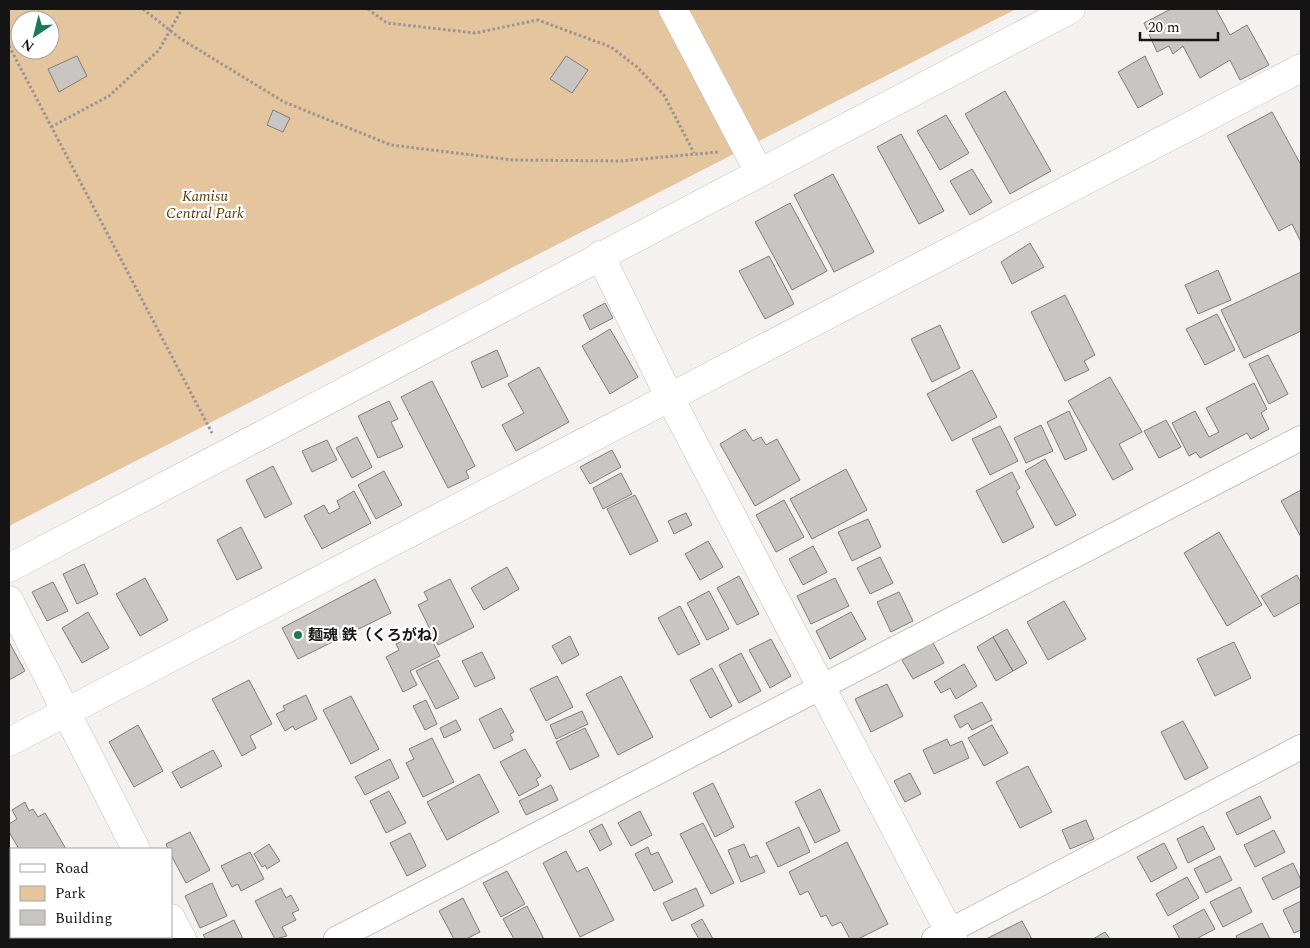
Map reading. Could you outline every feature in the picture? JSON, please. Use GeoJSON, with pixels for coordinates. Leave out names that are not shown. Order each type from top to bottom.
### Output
{"type":"FeatureCollection","features":[{"type":"Feature","properties":{"kind":"street"},"geometry":{"type":"LineString","coordinates":[[673,9],[759,172]]}},
{"type":"Feature","properties":{"kind":"street"},"geometry":{"type":"LineString","coordinates":[[9,568],[600,255],[1071,9]]}},
{"type":"Feature","properties":{"kind":"street"},"geometry":{"type":"LineString","coordinates":[[9,742],[1301,68]]}},
{"type":"Feature","properties":{"kind":"street"},"geometry":{"type":"LineString","coordinates":[[600,255],[670,398],[821,687],[945,937],[1301,747]]}},
{"type":"Feature","properties":{"kind":"street"},"geometry":{"type":"LineString","coordinates":[[336,939],[1301,438]]}},
{"type":"Feature","properties":{"kind":"street"},"geometry":{"type":"LineString","coordinates":[[9,600],[135,848]]}},
{"type":"Feature","properties":{"kind":"street"},"geometry":{"type":"LineString","coordinates":[[172,920],[182,939]]}},
{"type":"Feature","properties":{"kind":"path"},"geometry":{"type":"LineString","coordinates":[[142,9],[170,30],[284,102],[391,145],[513,160],[620,161],[720,152]]}},
{"type":"Feature","properties":{"kind":"path"},"geometry":{"type":"LineString","coordinates":[[51,127],[109,96],[159,50],[182,9]]}},
{"type":"Feature","properties":{"kind":"path"},"geometry":{"type":"LineString","coordinates":[[368,9],[387,23],[475,33],[538,20],[611,47],[637,67],[664,95],[694,153]]}},
{"type":"Feature","properties":{"kind":"path"},"geometry":{"type":"LineString","coordinates":[[9,46],[213,434]]}},
{"type":"Feature","properties":{"kind":"green space","name":"Kamisu Central Park"},"geometry":{"type":"Polygon","coordinates":[[[9,9],[1016,9],[9,526],[9,9]]]}},
{"type":"Feature","properties":{"kind":"building"},"geometry":{"type":"Polygon","coordinates":[[[1171,9],[1216,9],[1230,35],[1247,25],[1269,65],[1240,80],[1230,60],[1200,78],[1183,46],[1173,54],[1169,46],[1157,52],[1144,23],[1171,9]]]}},
{"type":"Feature","properties":{"kind":"building"},"geometry":{"type":"Polygon","coordinates":[[[77,56],[87,76],[59,92],[48,69],[77,56]]]}},
{"type":"Feature","properties":{"kind":"building"},"geometry":{"type":"Polygon","coordinates":[[[566,56],[588,70],[572,93],[550,79],[566,56]]]}},
{"type":"Feature","properties":{"kind":"building"},"geometry":{"type":"Polygon","coordinates":[[[1145,56],[1163,94],[1138,108],[1118,72],[1145,56]]]}},
{"type":"Feature","properties":{"kind":"building"},"geometry":{"type":"Polygon","coordinates":[[[1005,91],[1051,171],[1010,194],[965,114],[1005,91]]]}},
{"type":"Feature","properties":{"kind":"building"},"geometry":{"type":"Polygon","coordinates":[[[273,110],[290,118],[283,132],[267,125],[273,110]]]}},
{"type":"Feature","properties":{"kind":"building"},"geometry":{"type":"Polygon","coordinates":[[[1272,112],[1301,165],[1301,242],[1292,224],[1279,231],[1227,136],[1272,112]]]}},
{"type":"Feature","properties":{"kind":"building"},"geometry":{"type":"Polygon","coordinates":[[[946,115],[969,153],[940,170],[917,131],[946,115]]]}},
{"type":"Feature","properties":{"kind":"building"},"geometry":{"type":"Polygon","coordinates":[[[901,134],[944,211],[919,224],[877,147],[901,134]]]}},
{"type":"Feature","properties":{"kind":"building"},"geometry":{"type":"Polygon","coordinates":[[[972,169],[992,202],[970,215],[950,181],[972,169]]]}},
{"type":"Feature","properties":{"kind":"building"},"geometry":{"type":"Polygon","coordinates":[[[833,174],[874,252],[834,272],[794,195],[833,174]]]}},
{"type":"Feature","properties":{"kind":"building"},"geometry":{"type":"Polygon","coordinates":[[[790,203],[827,271],[792,290],[755,222],[790,203]]]}},
{"type":"Feature","properties":{"kind":"building"},"geometry":{"type":"Polygon","coordinates":[[[1030,243],[1044,267],[1012,284],[1001,262],[1030,243]]]}},
{"type":"Feature","properties":{"kind":"building"},"geometry":{"type":"Polygon","coordinates":[[[769,256],[794,304],[765,319],[739,271],[769,256]]]}},
{"type":"Feature","properties":{"kind":"building"},"geometry":{"type":"Polygon","coordinates":[[[1218,270],[1231,300],[1198,314],[1185,285],[1218,270]]]}},
{"type":"Feature","properties":{"kind":"building"},"geometry":{"type":"Polygon","coordinates":[[[1301,272],[1301,331],[1244,358],[1221,310],[1301,272]]]}},
{"type":"Feature","properties":{"kind":"building"},"geometry":{"type":"Polygon","coordinates":[[[1065,295],[1095,355],[1084,361],[1089,370],[1065,381],[1031,312],[1065,295]]]}},
{"type":"Feature","properties":{"kind":"building"},"geometry":{"type":"Polygon","coordinates":[[[605,303],[613,318],[590,330],[583,315],[605,303]]]}},
{"type":"Feature","properties":{"kind":"building"},"geometry":{"type":"Polygon","coordinates":[[[1217,314],[1235,350],[1205,365],[1186,329],[1217,314]]]}},
{"type":"Feature","properties":{"kind":"building"},"geometry":{"type":"Polygon","coordinates":[[[940,325],[960,368],[932,382],[911,339],[940,325]]]}},
{"type":"Feature","properties":{"kind":"building"},"geometry":{"type":"Polygon","coordinates":[[[610,329],[638,377],[610,394],[582,346],[610,329]]]}},
{"type":"Feature","properties":{"kind":"building"},"geometry":{"type":"Polygon","coordinates":[[[497,350],[508,376],[482,388],[471,362],[497,350]]]}},
{"type":"Feature","properties":{"kind":"building"},"geometry":{"type":"Polygon","coordinates":[[[1268,355],[1288,394],[1269,404],[1249,364],[1268,355]]]}},
{"type":"Feature","properties":{"kind":"building"},"geometry":{"type":"Polygon","coordinates":[[[539,367],[569,422],[516,451],[502,425],[524,413],[508,384],[539,367]]]}},
{"type":"Feature","properties":{"kind":"building"},"geometry":{"type":"Polygon","coordinates":[[[972,370],[997,417],[952,441],[927,394],[972,370]]]}},
{"type":"Feature","properties":{"kind":"building"},"geometry":{"type":"Polygon","coordinates":[[[1110,377],[1142,432],[1119,444],[1133,469],[1113,480],[1068,401],[1110,377]]]}},
{"type":"Feature","properties":{"kind":"building"},"geometry":{"type":"Polygon","coordinates":[[[432,381],[475,466],[466,471],[469,478],[448,488],[401,397],[432,381]]]}},
{"type":"Feature","properties":{"kind":"building"},"geometry":{"type":"Polygon","coordinates":[[[1254,383],[1267,409],[1261,413],[1269,429],[1251,439],[1247,433],[1200,458],[1196,452],[1189,456],[1172,423],[1195,411],[1209,437],[1219,432],[1206,408],[1254,383]]]}},
{"type":"Feature","properties":{"kind":"building"},"geometry":{"type":"Polygon","coordinates":[[[389,401],[398,419],[391,422],[403,447],[378,458],[358,416],[389,401]]]}},
{"type":"Feature","properties":{"kind":"building"},"geometry":{"type":"Polygon","coordinates":[[[1069,411],[1087,450],[1065,460],[1047,422],[1069,411]]]}},
{"type":"Feature","properties":{"kind":"building"},"geometry":{"type":"Polygon","coordinates":[[[1166,420],[1181,447],[1159,458],[1144,431],[1166,420]]]}},
{"type":"Feature","properties":{"kind":"building"},"geometry":{"type":"Polygon","coordinates":[[[1041,425],[1053,451],[1026,463],[1014,438],[1041,425]]]}},
{"type":"Feature","properties":{"kind":"building"},"geometry":{"type":"Polygon","coordinates":[[[1000,426],[1018,461],[990,475],[972,439],[1000,426]]]}},
{"type":"Feature","properties":{"kind":"building"},"geometry":{"type":"Polygon","coordinates":[[[745,429],[753,441],[761,437],[766,445],[777,439],[800,480],[755,506],[720,444],[745,429]]]}},
{"type":"Feature","properties":{"kind":"building"},"geometry":{"type":"Polygon","coordinates":[[[357,437],[372,467],[352,478],[336,448],[357,437]]]}},
{"type":"Feature","properties":{"kind":"building"},"geometry":{"type":"Polygon","coordinates":[[[327,440],[337,460],[312,472],[302,451],[327,440]]]}},
{"type":"Feature","properties":{"kind":"building"},"geometry":{"type":"Polygon","coordinates":[[[612,450],[621,467],[590,484],[580,467],[612,450]]]}},
{"type":"Feature","properties":{"kind":"building"},"geometry":{"type":"Polygon","coordinates":[[[1045,459],[1076,515],[1056,526],[1025,471],[1045,459]]]}},
{"type":"Feature","properties":{"kind":"building"},"geometry":{"type":"Polygon","coordinates":[[[273,466],[292,504],[265,518],[246,480],[273,466]]]}},
{"type":"Feature","properties":{"kind":"building"},"geometry":{"type":"Polygon","coordinates":[[[846,469],[867,510],[812,539],[790,499],[846,469]]]}},
{"type":"Feature","properties":{"kind":"building"},"geometry":{"type":"Polygon","coordinates":[[[384,471],[402,505],[376,519],[358,485],[384,471]]]}},
{"type":"Feature","properties":{"kind":"building"},"geometry":{"type":"Polygon","coordinates":[[[1012,472],[1020,488],[1016,491],[1034,527],[1003,543],[976,491],[1012,472]]]}},
{"type":"Feature","properties":{"kind":"building"},"geometry":{"type":"Polygon","coordinates":[[[621,473],[632,494],[603,509],[593,488],[621,473]]]}},
{"type":"Feature","properties":{"kind":"building"},"geometry":{"type":"Polygon","coordinates":[[[1301,490],[1301,537],[1281,501],[1301,490]]]}},
{"type":"Feature","properties":{"kind":"building"},"geometry":{"type":"Polygon","coordinates":[[[354,491],[371,523],[322,549],[304,516],[324,505],[329,514],[340,508],[337,501],[354,491]]]}},
{"type":"Feature","properties":{"kind":"building"},"geometry":{"type":"Polygon","coordinates":[[[635,495],[658,541],[630,555],[607,509],[635,495]]]}},
{"type":"Feature","properties":{"kind":"building"},"geometry":{"type":"Polygon","coordinates":[[[784,500],[804,537],[776,552],[756,515],[784,500]]]}},
{"type":"Feature","properties":{"kind":"building"},"geometry":{"type":"Polygon","coordinates":[[[686,513],[692,525],[674,534],[668,521],[686,513]]]}},
{"type":"Feature","properties":{"kind":"building"},"geometry":{"type":"Polygon","coordinates":[[[868,519],[881,547],[852,561],[838,532],[868,519]]]}},
{"type":"Feature","properties":{"kind":"building"},"geometry":{"type":"Polygon","coordinates":[[[241,527],[262,568],[237,580],[217,540],[241,527]]]}},
{"type":"Feature","properties":{"kind":"building"},"geometry":{"type":"Polygon","coordinates":[[[1219,532],[1262,605],[1227,626],[1184,553],[1219,532]]]}},
{"type":"Feature","properties":{"kind":"building"},"geometry":{"type":"Polygon","coordinates":[[[708,541],[723,567],[700,580],[685,554],[708,541]]]}},
{"type":"Feature","properties":{"kind":"building"},"geometry":{"type":"Polygon","coordinates":[[[813,546],[827,572],[803,585],[789,559],[813,546]]]}},
{"type":"Feature","properties":{"kind":"building"},"geometry":{"type":"Polygon","coordinates":[[[880,557],[893,583],[870,594],[857,568],[880,557]]]}},
{"type":"Feature","properties":{"kind":"building"},"geometry":{"type":"Polygon","coordinates":[[[84,564],[98,594],[77,604],[63,574],[84,564]]]}},
{"type":"Feature","properties":{"kind":"building"},"geometry":{"type":"Polygon","coordinates":[[[507,567],[519,589],[484,610],[471,588],[507,567]]]}},
{"type":"Feature","properties":{"kind":"building"},"geometry":{"type":"Polygon","coordinates":[[[1297,575],[1301,583],[1301,602],[1274,617],[1261,596],[1297,575]]]}},
{"type":"Feature","properties":{"kind":"building"},"geometry":{"type":"Polygon","coordinates":[[[739,576],[759,614],[737,625],[717,588],[739,576]]]}},
{"type":"Feature","properties":{"kind":"building"},"geometry":{"type":"Polygon","coordinates":[[[145,578],[168,620],[140,636],[116,594],[145,578]]]}},
{"type":"Feature","properties":{"kind":"building"},"geometry":{"type":"Polygon","coordinates":[[[835,578],[849,606],[811,624],[797,596],[835,578]]]}},
{"type":"Feature","properties":{"kind":"building"},"geometry":{"type":"Polygon","coordinates":[[[375,579],[391,613],[298,659],[282,628],[375,579]]]}},
{"type":"Feature","properties":{"kind":"building"},"geometry":{"type":"Polygon","coordinates":[[[450,579],[474,627],[438,645],[418,605],[428,600],[424,592],[450,579]]]}},
{"type":"Feature","properties":{"kind":"building"},"geometry":{"type":"Polygon","coordinates":[[[53,582],[68,611],[47,621],[32,592],[53,582]]]}},
{"type":"Feature","properties":{"kind":"building"},"geometry":{"type":"Polygon","coordinates":[[[709,591],[729,629],[707,640],[687,603],[709,591]]]}},
{"type":"Feature","properties":{"kind":"building"},"geometry":{"type":"Polygon","coordinates":[[[899,592],[913,621],[891,632],[877,602],[899,592]]]}},
{"type":"Feature","properties":{"kind":"building"},"geometry":{"type":"Polygon","coordinates":[[[1064,601],[1086,639],[1048,660],[1027,622],[1064,601]]]}},
{"type":"Feature","properties":{"kind":"building"},"geometry":{"type":"Polygon","coordinates":[[[680,606],[700,644],[678,655],[658,618],[680,606]]]}},
{"type":"Feature","properties":{"kind":"building"},"geometry":{"type":"Polygon","coordinates":[[[88,612],[109,648],[82,663],[62,628],[88,612]]]}},
{"type":"Feature","properties":{"kind":"building"},"geometry":{"type":"Polygon","coordinates":[[[851,612],[866,639],[830,659],[816,631],[851,612]]]}},
{"type":"Feature","properties":{"kind":"building"},"geometry":{"type":"Polygon","coordinates":[[[426,629],[440,656],[410,671],[417,685],[403,692],[386,657],[399,650],[396,644],[426,629]]]}},
{"type":"Feature","properties":{"kind":"building"},"geometry":{"type":"Polygon","coordinates":[[[1007,629],[1027,663],[1013,671],[993,637],[1007,629]]]}},
{"type":"Feature","properties":{"kind":"building"},"geometry":{"type":"Polygon","coordinates":[[[570,636],[579,655],[562,664],[552,646],[570,636]]]}},
{"type":"Feature","properties":{"kind":"building"},"geometry":{"type":"Polygon","coordinates":[[[993,637],[1013,671],[996,681],[977,647],[993,637]]]}},
{"type":"Feature","properties":{"kind":"building"},"geometry":{"type":"Polygon","coordinates":[[[771,639],[791,676],[770,688],[749,650],[771,639]]]}},
{"type":"Feature","properties":{"kind":"building"},"geometry":{"type":"Polygon","coordinates":[[[9,642],[25,671],[9,680],[9,642]]]}},
{"type":"Feature","properties":{"kind":"building"},"geometry":{"type":"Polygon","coordinates":[[[1234,642],[1251,678],[1215,696],[1197,659],[1234,642]]]}},
{"type":"Feature","properties":{"kind":"building"},"geometry":{"type":"Polygon","coordinates":[[[933,643],[944,663],[913,679],[902,660],[933,643]]]}},
{"type":"Feature","properties":{"kind":"building"},"geometry":{"type":"Polygon","coordinates":[[[482,652],[495,678],[475,687],[462,661],[482,652]]]}},
{"type":"Feature","properties":{"kind":"building"},"geometry":{"type":"Polygon","coordinates":[[[741,653],[761,691],[739,703],[719,665],[741,653]]]}},
{"type":"Feature","properties":{"kind":"building"},"geometry":{"type":"Polygon","coordinates":[[[438,660],[459,698],[436,709],[416,671],[438,660]]]}},
{"type":"Feature","properties":{"kind":"building"},"geometry":{"type":"Polygon","coordinates":[[[964,664],[977,686],[956,699],[950,688],[941,693],[934,682],[964,664]]]}},
{"type":"Feature","properties":{"kind":"building"},"geometry":{"type":"Polygon","coordinates":[[[712,668],[732,706],[710,718],[690,680],[712,668]]]}},
{"type":"Feature","properties":{"kind":"building"},"geometry":{"type":"Polygon","coordinates":[[[557,676],[573,707],[546,721],[530,689],[557,676]]]}},
{"type":"Feature","properties":{"kind":"building"},"geometry":{"type":"Polygon","coordinates":[[[621,676],[653,737],[618,755],[586,694],[621,676]]]}},
{"type":"Feature","properties":{"kind":"building"},"geometry":{"type":"Polygon","coordinates":[[[249,680],[272,724],[250,736],[256,748],[242,756],[212,699],[249,680]]]}},
{"type":"Feature","properties":{"kind":"building"},"geometry":{"type":"Polygon","coordinates":[[[887,684],[903,716],[871,732],[855,699],[887,684]]]}},
{"type":"Feature","properties":{"kind":"building"},"geometry":{"type":"Polygon","coordinates":[[[306,695],[317,719],[295,730],[293,726],[285,731],[276,714],[285,710],[283,706],[306,695]]]}},
{"type":"Feature","properties":{"kind":"building"},"geometry":{"type":"Polygon","coordinates":[[[351,696],[379,749],[351,764],[323,710],[351,696]]]}},
{"type":"Feature","properties":{"kind":"building"},"geometry":{"type":"Polygon","coordinates":[[[426,700],[437,724],[425,730],[413,706],[426,700]]]}},
{"type":"Feature","properties":{"kind":"building"},"geometry":{"type":"Polygon","coordinates":[[[982,702],[992,720],[972,730],[968,723],[960,728],[954,716],[982,702]]]}},
{"type":"Feature","properties":{"kind":"building"},"geometry":{"type":"Polygon","coordinates":[[[501,708],[514,732],[510,734],[513,740],[494,749],[479,719],[501,708]]]}},
{"type":"Feature","properties":{"kind":"building"},"geometry":{"type":"Polygon","coordinates":[[[582,711],[588,724],[556,739],[550,725],[582,711]]]}},
{"type":"Feature","properties":{"kind":"building"},"geometry":{"type":"Polygon","coordinates":[[[456,720],[461,730],[444,738],[440,728],[456,720]]]}},
{"type":"Feature","properties":{"kind":"building"},"geometry":{"type":"Polygon","coordinates":[[[1183,721],[1208,768],[1185,780],[1161,732],[1183,721]]]}},
{"type":"Feature","properties":{"kind":"building"},"geometry":{"type":"Polygon","coordinates":[[[138,725],[163,771],[134,787],[109,742],[138,725]]]}},
{"type":"Feature","properties":{"kind":"building"},"geometry":{"type":"Polygon","coordinates":[[[992,725],[1008,753],[984,766],[968,738],[992,725]]]}},
{"type":"Feature","properties":{"kind":"building"},"geometry":{"type":"Polygon","coordinates":[[[585,728],[599,756],[570,770],[556,742],[585,728]]]}},
{"type":"Feature","properties":{"kind":"building"},"geometry":{"type":"Polygon","coordinates":[[[432,738],[454,782],[423,797],[406,763],[414,759],[409,749],[432,738]]]}},
{"type":"Feature","properties":{"kind":"building"},"geometry":{"type":"Polygon","coordinates":[[[947,739],[950,746],[962,741],[969,758],[934,774],[923,750],[947,739]]]}},
{"type":"Feature","properties":{"kind":"building"},"geometry":{"type":"Polygon","coordinates":[[[525,749],[541,776],[536,779],[539,785],[519,796],[500,762],[525,749]]]}},
{"type":"Feature","properties":{"kind":"building"},"geometry":{"type":"Polygon","coordinates":[[[213,750],[222,766],[181,788],[172,772],[213,750]]]}},
{"type":"Feature","properties":{"kind":"building"},"geometry":{"type":"Polygon","coordinates":[[[390,759],[399,778],[365,795],[355,777],[390,759]]]}},
{"type":"Feature","properties":{"kind":"building"},"geometry":{"type":"Polygon","coordinates":[[[1028,766],[1052,812],[1020,828],[996,782],[1028,766]]]}},
{"type":"Feature","properties":{"kind":"building"},"geometry":{"type":"Polygon","coordinates":[[[910,773],[921,794],[905,802],[894,781],[910,773]]]}},
{"type":"Feature","properties":{"kind":"building"},"geometry":{"type":"Polygon","coordinates":[[[479,774],[499,812],[447,840],[427,802],[479,774]]]}},
{"type":"Feature","properties":{"kind":"building"},"geometry":{"type":"Polygon","coordinates":[[[713,783],[734,827],[715,837],[693,793],[713,783]]]}},
{"type":"Feature","properties":{"kind":"building"},"geometry":{"type":"Polygon","coordinates":[[[551,785],[558,800],[526,815],[519,801],[551,785]]]}},
{"type":"Feature","properties":{"kind":"building"},"geometry":{"type":"Polygon","coordinates":[[[820,789],[840,831],[815,843],[795,802],[820,789]]]}},
{"type":"Feature","properties":{"kind":"building"},"geometry":{"type":"Polygon","coordinates":[[[389,791],[406,823],[386,833],[370,801],[389,791]]]}},
{"type":"Feature","properties":{"kind":"building"},"geometry":{"type":"Polygon","coordinates":[[[1260,796],[1271,818],[1237,835],[1226,813],[1260,796]]]}},
{"type":"Feature","properties":{"kind":"building"},"geometry":{"type":"Polygon","coordinates":[[[25,802],[29,811],[33,809],[38,817],[45,813],[65,848],[18,848],[9,832],[9,824],[17,819],[12,810],[25,802]]]}},
{"type":"Feature","properties":{"kind":"building"},"geometry":{"type":"Polygon","coordinates":[[[640,811],[652,835],[631,846],[618,823],[640,811]]]}},
{"type":"Feature","properties":{"kind":"building"},"geometry":{"type":"Polygon","coordinates":[[[1086,820],[1094,839],[1070,849],[1062,830],[1086,820]]]}},
{"type":"Feature","properties":{"kind":"building"},"geometry":{"type":"Polygon","coordinates":[[[703,823],[734,883],[711,894],[680,834],[703,823]]]}},
{"type":"Feature","properties":{"kind":"building"},"geometry":{"type":"Polygon","coordinates":[[[602,824],[612,844],[600,851],[589,831],[602,824]]]}},
{"type":"Feature","properties":{"kind":"building"},"geometry":{"type":"Polygon","coordinates":[[[1203,826],[1215,849],[1188,863],[1177,839],[1203,826]]]}},
{"type":"Feature","properties":{"kind":"building"},"geometry":{"type":"Polygon","coordinates":[[[799,827],[810,852],[778,867],[766,843],[799,827]]]}},
{"type":"Feature","properties":{"kind":"building"},"geometry":{"type":"Polygon","coordinates":[[[1274,830],[1285,852],[1255,867],[1244,845],[1274,830]]]}},
{"type":"Feature","properties":{"kind":"building"},"geometry":{"type":"Polygon","coordinates":[[[190,832],[210,870],[186,883],[172,857],[172,848],[168,848],[166,844],[190,832]]]}},
{"type":"Feature","properties":{"kind":"building"},"geometry":{"type":"Polygon","coordinates":[[[410,833],[426,866],[407,876],[390,843],[410,833]]]}},
{"type":"Feature","properties":{"kind":"building"},"geometry":{"type":"Polygon","coordinates":[[[847,842],[888,924],[858,939],[850,939],[841,922],[832,926],[826,915],[821,917],[808,891],[800,895],[789,872],[847,842]]]}},
{"type":"Feature","properties":{"kind":"building"},"geometry":{"type":"Polygon","coordinates":[[[1164,843],[1177,868],[1151,882],[1137,857],[1164,843]]]}},
{"type":"Feature","properties":{"kind":"building"},"geometry":{"type":"Polygon","coordinates":[[[269,844],[280,861],[267,869],[265,865],[262,867],[254,854],[269,844]]]}},
{"type":"Feature","properties":{"kind":"building"},"geometry":{"type":"Polygon","coordinates":[[[744,844],[750,858],[757,855],[765,872],[741,882],[728,850],[744,844]]]}},
{"type":"Feature","properties":{"kind":"building"},"geometry":{"type":"Polygon","coordinates":[[[648,847],[651,855],[658,852],[673,882],[654,891],[635,854],[648,847]]]}},
{"type":"Feature","properties":{"kind":"building"},"geometry":{"type":"Polygon","coordinates":[[[566,851],[577,872],[587,867],[614,920],[580,937],[543,863],[566,851]]]}},
{"type":"Feature","properties":{"kind":"building"},"geometry":{"type":"Polygon","coordinates":[[[250,852],[264,879],[241,891],[238,884],[232,887],[221,866],[250,852]]]}},
{"type":"Feature","properties":{"kind":"building"},"geometry":{"type":"Polygon","coordinates":[[[1220,856],[1232,880],[1206,893],[1194,869],[1220,856]]]}},
{"type":"Feature","properties":{"kind":"building"},"geometry":{"type":"Polygon","coordinates":[[[1293,863],[1301,880],[1301,886],[1273,900],[1262,878],[1293,863]]]}},
{"type":"Feature","properties":{"kind":"building"},"geometry":{"type":"Polygon","coordinates":[[[507,871],[525,904],[501,917],[483,883],[507,871]]]}},
{"type":"Feature","properties":{"kind":"building"},"geometry":{"type":"Polygon","coordinates":[[[1187,877],[1199,898],[1168,916],[1156,894],[1187,877]]]}},
{"type":"Feature","properties":{"kind":"building"},"geometry":{"type":"Polygon","coordinates":[[[212,883],[227,916],[200,928],[185,896],[212,883]]]}},
{"type":"Feature","properties":{"kind":"building"},"geometry":{"type":"Polygon","coordinates":[[[1240,887],[1252,912],[1223,927],[1210,902],[1240,887]]]}},
{"type":"Feature","properties":{"kind":"building"},"geometry":{"type":"Polygon","coordinates":[[[281,888],[286,898],[291,895],[299,910],[292,913],[296,920],[282,927],[287,936],[275,939],[255,901],[281,888]]]}},
{"type":"Feature","properties":{"kind":"building"},"geometry":{"type":"Polygon","coordinates":[[[696,888],[704,906],[672,921],[663,903],[696,888]]]}},
{"type":"Feature","properties":{"kind":"building"},"geometry":{"type":"Polygon","coordinates":[[[463,898],[480,932],[466,939],[454,939],[439,911],[463,898]]]}},
{"type":"Feature","properties":{"kind":"building"},"geometry":{"type":"Polygon","coordinates":[[[1301,901],[1301,930],[1294,933],[1283,910],[1301,901]]]}},
{"type":"Feature","properties":{"kind":"building"},"geometry":{"type":"Polygon","coordinates":[[[527,906],[544,939],[514,939],[503,919],[527,906]]]}},
{"type":"Feature","properties":{"kind":"building"},"geometry":{"type":"Polygon","coordinates":[[[1204,909],[1215,929],[1196,939],[1180,939],[1173,926],[1204,909]]]}},
{"type":"Feature","properties":{"kind":"building"},"geometry":{"type":"Polygon","coordinates":[[[702,919],[713,939],[699,939],[691,925],[702,919]]]}},
{"type":"Feature","properties":{"kind":"building"},"geometry":{"type":"Polygon","coordinates":[[[234,920],[243,939],[206,939],[203,935],[234,920]]]}},
{"type":"Feature","properties":{"kind":"building"},"geometry":{"type":"Polygon","coordinates":[[[1022,921],[1032,939],[986,939],[1022,921]]]}},
{"type":"Feature","properties":{"kind":"building"},"geometry":{"type":"Polygon","coordinates":[[[1262,923],[1270,939],[1237,939],[1236,936],[1262,923]]]}},
{"type":"Feature","properties":{"kind":"building"},"geometry":{"type":"Polygon","coordinates":[[[1105,932],[1110,939],[1093,939],[1105,932]]]}},
{"type":"Feature","properties":{"kind":"place","name":"麺魂 鉄（くろがね）"},"geometry":{"type":"Point","coordinates":[298,635]}}]}
